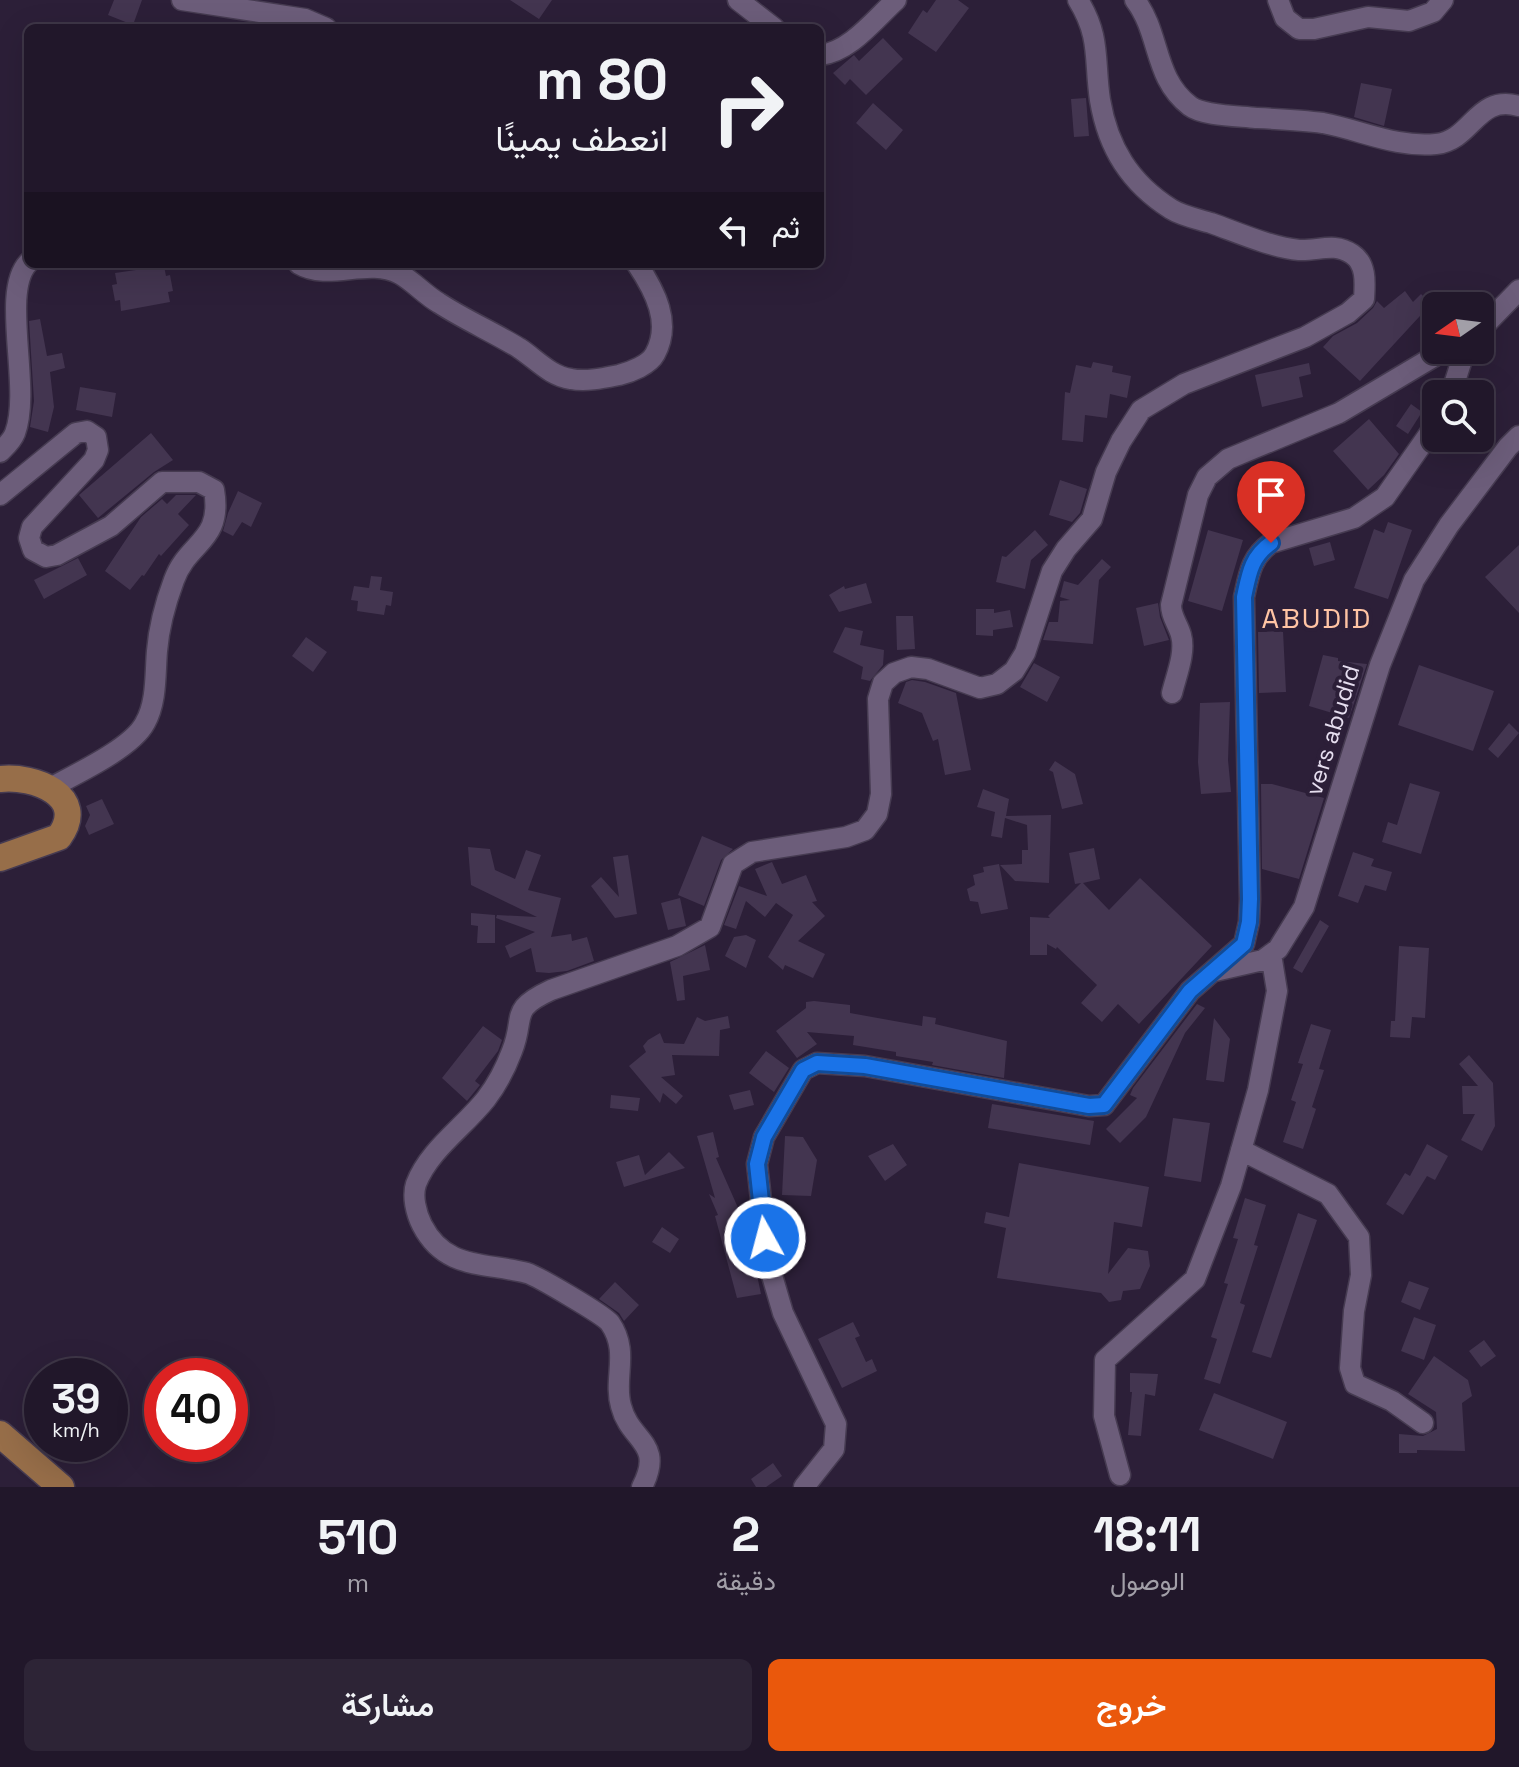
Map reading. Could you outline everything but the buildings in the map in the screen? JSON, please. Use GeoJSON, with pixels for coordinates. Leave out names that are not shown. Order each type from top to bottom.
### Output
{"type":"FeatureCollection","features":[{"type":"Feature","properties":{"kind":"main road"},"geometry":{"type":"LineString","coordinates":[[0,779],[32,779],[50,788],[65,806],[68,817],[65,829],[51,842],[0,858]]}},
{"type":"Feature","properties":{"kind":"main road"},"geometry":{"type":"LineString","coordinates":[[0,1434],[61,1487]]}},
{"type":"Feature","properties":{"kind":"street"},"geometry":{"type":"LineString","coordinates":[[182,0],[305,19],[317,24]]}},
{"type":"Feature","properties":{"kind":"street"},"geometry":{"type":"LineString","coordinates":[[738,0],[769,24]]}},
{"type":"Feature","properties":{"kind":"street"},"geometry":{"type":"LineString","coordinates":[[824,55],[846,46],[896,0]]}},
{"type":"Feature","properties":{"kind":"street"},"geometry":{"type":"LineString","coordinates":[[642,1487],[649,1471],[650,1453],[625,1419],[619,1401],[622,1359],[618,1340],[608,1321],[530,1274],[468,1264],[446,1254],[427,1236],[416,1213],[415,1186],[428,1162],[489,1095],[513,1050],[519,1012],[532,998],[677,946],[710,927],[733,864],[741,857],[752,852],[846,837],[865,830],[877,814],[881,794],[878,699],[883,683],[894,673],[911,667],[928,669],[980,688],[997,684],[1014,671],[1025,653],[1052,571],[1092,519],[1106,472],[1141,410],[1184,384],[1305,337],[1348,313],[1364,299],[1366,276],[1355,256],[1333,246],[1300,250],[1275,244],[1173,211],[1145,189],[1120,162],[1108,133],[1100,100],[1095,35],[1078,0]]}},
{"type":"Feature","properties":{"kind":"street"},"geometry":{"type":"LineString","coordinates":[[1135,0],[1149,23],[1166,80],[1192,108],[1221,115],[1323,123],[1390,142],[1438,144],[1459,136],[1482,111],[1504,102],[1519,106]]}},
{"type":"Feature","properties":{"kind":"street"},"geometry":{"type":"LineString","coordinates":[[1278,0],[1285,18],[1299,29],[1314,29],[1368,17],[1409,21],[1433,12],[1443,0]]}},
{"type":"Feature","properties":{"kind":"street"},"geometry":{"type":"LineString","coordinates":[[0,452],[14,437],[20,417],[8,317],[10,284],[24,266]]}},
{"type":"Feature","properties":{"kind":"street"},"geometry":{"type":"LineString","coordinates":[[306,268],[332,271],[364,268]]}},
{"type":"Feature","properties":{"kind":"street"},"geometry":{"type":"LineString","coordinates":[[378,268],[399,273],[438,303],[520,349],[552,373],[571,380],[631,372],[654,357],[663,329],[662,319],[658,298],[639,268]]}},
{"type":"Feature","properties":{"kind":"street"},"geometry":{"type":"LineString","coordinates":[[1494,316],[1519,290]]}},
{"type":"Feature","properties":{"kind":"street"},"geometry":{"type":"LineString","coordinates":[[1172,693],[1182,651],[1181,635],[1171,616],[1171,605],[1198,495],[1207,477],[1228,459],[1339,413],[1422,364]]}},
{"type":"Feature","properties":{"kind":"street"},"geometry":{"type":"LineString","coordinates":[[0,495],[76,433],[87,431],[96,437],[98,450],[94,460],[32,527],[29,538],[33,550],[46,557],[57,555],[111,526],[162,482],[199,482],[214,490],[216,501],[217,511],[211,529],[176,574],[163,611],[156,684],[145,724],[123,747],[50,788]]}},
{"type":"Feature","properties":{"kind":"street","name":"vers abudid"},"geometry":{"type":"LineString","coordinates":[[1271,954],[1278,949],[1304,907],[1380,665],[1414,580],[1449,525],[1519,436]]}},
{"type":"Feature","properties":{"kind":"street"},"geometry":{"type":"LineString","coordinates":[[804,1487],[834,1449],[836,1424],[783,1313],[768,1262],[757,1164],[764,1137],[803,1070],[817,1063],[865,1066],[1089,1106],[1104,1105],[1190,991],[1244,944],[1249,922],[1244,597],[1251,563],[1271,543],[1354,518],[1385,497],[1422,444]]}},
{"type":"Feature","properties":{"kind":"street"},"geometry":{"type":"LineString","coordinates":[[1120,1475],[1104,1416],[1105,1360],[1195,1279],[1231,1186],[1258,1090],[1277,991],[1271,954],[1263,960],[1211,972]]}},
{"type":"Feature","properties":{"kind":"street"},"geometry":{"type":"LineString","coordinates":[[1241,1150],[1328,1194],[1359,1237],[1361,1275],[1354,1311],[1350,1368],[1355,1384],[1392,1401],[1423,1423]]}},
{"type":"Feature","properties":{"kind":"district","name":"ABUDID"},"geometry":{"type":"Point","coordinates":[1317,618]}},
{"type":"Feature","properties":{"kind":"route"},"geometry":{"type":"LineString","coordinates":[[765,1238],[757,1164],[764,1137],[803,1070],[817,1063],[865,1066],[1089,1106],[1104,1105],[1190,991],[1244,944],[1250,899],[1244,597],[1251,563],[1271,543]]}}]}
